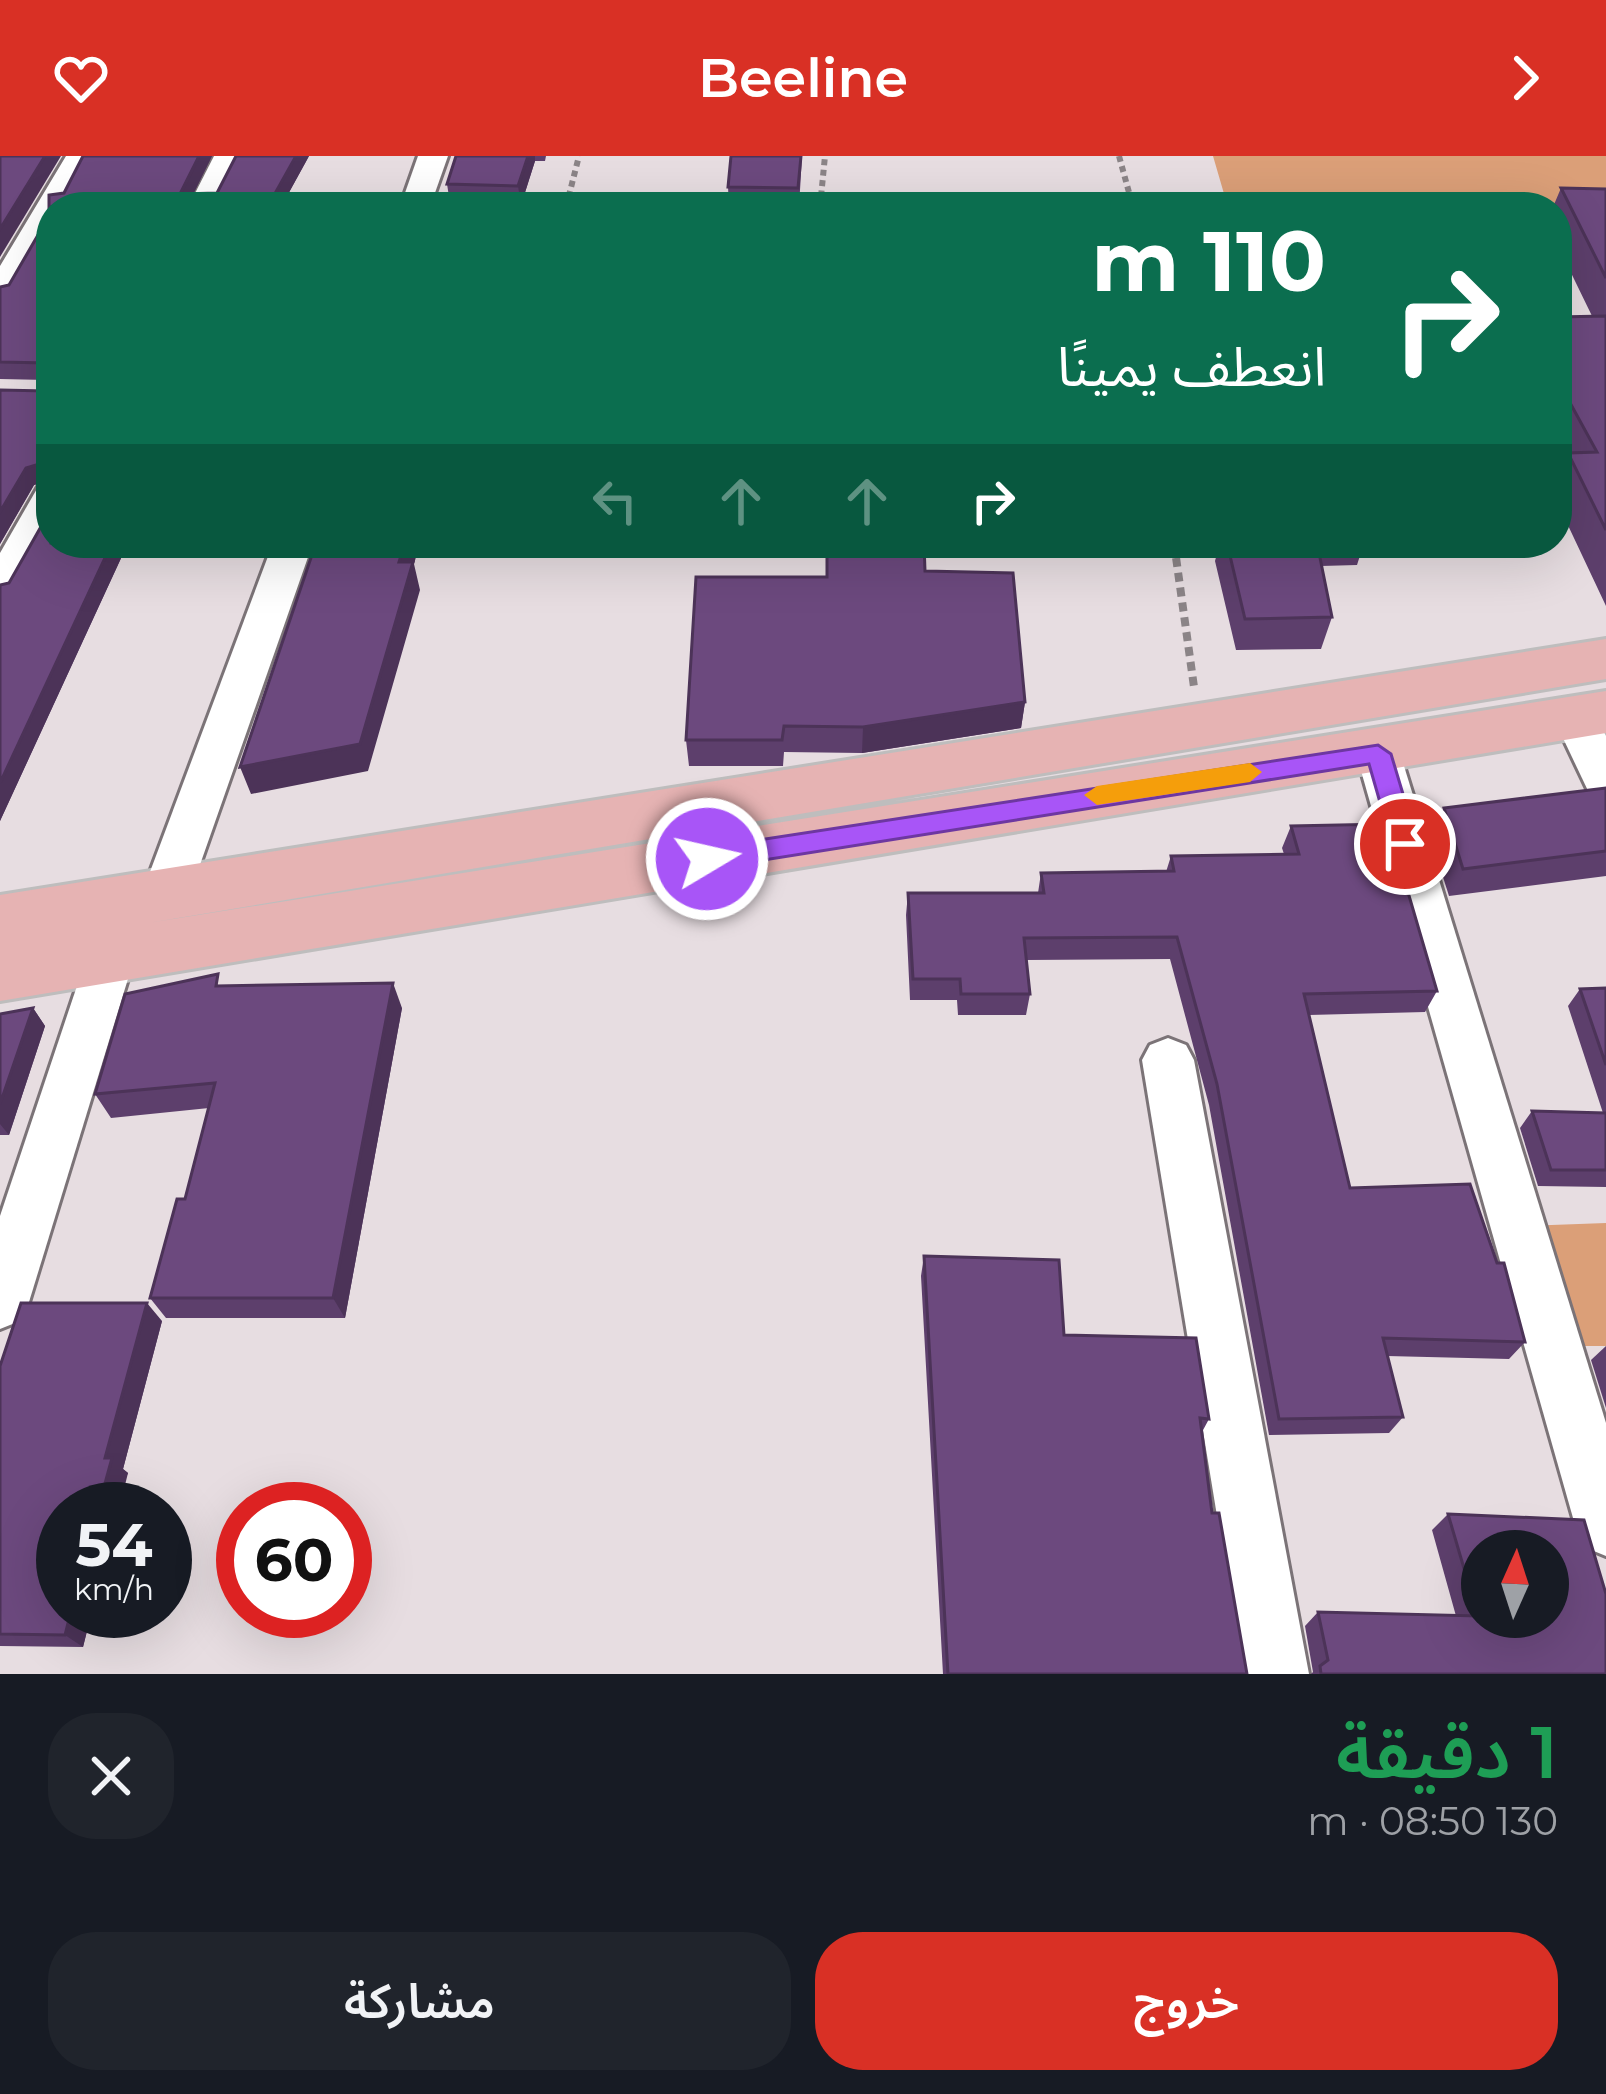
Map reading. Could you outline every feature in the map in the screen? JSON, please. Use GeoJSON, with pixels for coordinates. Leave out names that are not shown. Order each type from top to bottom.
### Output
{"type":"FeatureCollection","features":[{"type":"Feature","properties":{"kind":"main road"},"geometry":{"type":"LineString","coordinates":[[0,921],[1606,659]]}},
{"type":"Feature","properties":{"kind":"main road"},"geometry":{"type":"LineString","coordinates":[[0,973],[1378,754],[1591,714]]}},
{"type":"Feature","properties":{"kind":"street"},"geometry":{"type":"LineString","coordinates":[[60,192],[82,156]]}},
{"type":"Feature","properties":{"kind":"street"},"geometry":{"type":"LineString","coordinates":[[211,192],[229,156]]}},
{"type":"Feature","properties":{"kind":"street"},"geometry":{"type":"LineString","coordinates":[[420,192],[433,156]]}},
{"type":"Feature","properties":{"kind":"street"},"geometry":{"type":"LineString","coordinates":[[0,292],[36,232]]}},
{"type":"Feature","properties":{"kind":"street"},"geometry":{"type":"LineString","coordinates":[[0,590],[36,523]]}},
{"type":"Feature","properties":{"kind":"street"},"geometry":{"type":"LineString","coordinates":[[165,896],[288,558]]}},
{"type":"Feature","properties":{"kind":"street"},"geometry":{"type":"LineString","coordinates":[[1591,714],[1606,783]]}},
{"type":"Feature","properties":{"kind":"street"},"geometry":{"type":"LineString","coordinates":[[1378,754],[1606,1525]]}},
{"type":"Feature","properties":{"kind":"street"},"geometry":{"type":"LineString","coordinates":[[0,1302],[111,956]]}},
{"type":"Feature","properties":{"kind":"street"},"geometry":{"type":"LineString","coordinates":[[1168,1060],[1276,1674]]}},
{"type":"Feature","properties":{"kind":"path"},"geometry":{"type":"LineString","coordinates":[[570,192],[579,156]]}},
{"type":"Feature","properties":{"kind":"path"},"geometry":{"type":"LineString","coordinates":[[821,192],[825,156]]}},
{"type":"Feature","properties":{"kind":"path"},"geometry":{"type":"LineString","coordinates":[[1119,156],[1129,192]]}},
{"type":"Feature","properties":{"kind":"path"},"geometry":{"type":"LineString","coordinates":[[1176,558],[1198,724]]}},
{"type":"Feature","properties":{"kind":"shaded area"},"geometry":{"type":"Polygon","coordinates":[[[1213,156],[1606,156],[1606,217],[1572,210],[1572,192],[1224,192],[1213,156]]]}},
{"type":"Feature","properties":{"kind":"shaded area"},"geometry":{"type":"Polygon","coordinates":[[[1606,1223],[1606,1346],[1558,1346],[1523,1226],[1606,1223]]]}},
{"type":"Feature","properties":{"kind":"building"},"geometry":{"type":"Polygon","coordinates":[[[0,156],[45,156],[0,229],[0,156]]]}},
{"type":"Feature","properties":{"kind":"building"},"geometry":{"type":"Polygon","coordinates":[[[83,156],[199,156],[181,192],[65,192],[83,156]]]}},
{"type":"Feature","properties":{"kind":"building"},"geometry":{"type":"Polygon","coordinates":[[[236,156],[296,156],[276,192],[218,192],[236,156]]]}},
{"type":"Feature","properties":{"kind":"building"},"geometry":{"type":"Polygon","coordinates":[[[456,156],[528,156],[518,186],[447,184],[456,156]]]}},
{"type":"Feature","properties":{"kind":"building"},"geometry":{"type":"Polygon","coordinates":[[[731,156],[801,156],[798,188],[728,187],[731,156]]]}},
{"type":"Feature","properties":{"kind":"building"},"geometry":{"type":"Polygon","coordinates":[[[1561,188],[1606,189],[1606,278],[1572,210],[1572,192],[1561,188]]]}},
{"type":"Feature","properties":{"kind":"building"},"geometry":{"type":"Polygon","coordinates":[[[36,238],[36,363],[0,362],[0,287],[9,285],[36,238]]]}},
{"type":"Feature","properties":{"kind":"building"},"geometry":{"type":"Polygon","coordinates":[[[1606,316],[1606,530],[1572,461],[1572,453],[1597,452],[1572,406],[1572,317],[1606,316]]]}},
{"type":"Feature","properties":{"kind":"building"},"geometry":{"type":"Polygon","coordinates":[[[0,390],[36,391],[36,465],[26,468],[0,512],[0,390]]]}},
{"type":"Feature","properties":{"kind":"building"},"geometry":{"type":"Polygon","coordinates":[[[36,535],[36,558],[105,558],[0,783],[0,585],[9,583],[36,535]]]}},
{"type":"Feature","properties":{"kind":"building"},"geometry":{"type":"Polygon","coordinates":[[[311,558],[413,562],[360,744],[240,767],[311,558]]]}},
{"type":"Feature","properties":{"kind":"building"},"geometry":{"type":"Polygon","coordinates":[[[827,558],[925,558],[925,571],[1013,573],[1025,702],[863,727],[784,726],[782,740],[686,740],[696,577],[827,577],[827,558]]]}},
{"type":"Feature","properties":{"kind":"building"},"geometry":{"type":"Polygon","coordinates":[[[1231,558],[1320,558],[1332,617],[1245,619],[1231,558]]]}},
{"type":"Feature","properties":{"kind":"building"},"geometry":{"type":"Polygon","coordinates":[[[1606,788],[1606,851],[1463,869],[1444,808],[1606,788]]]}},
{"type":"Feature","properties":{"kind":"building"},"geometry":{"type":"Polygon","coordinates":[[[1388,824],[1437,991],[1304,994],[1350,1188],[1470,1184],[1497,1263],[1504,1263],[1525,1342],[1383,1338],[1403,1417],[1279,1419],[1217,1084],[1177,937],[1024,938],[1030,994],[961,994],[960,979],[913,979],[908,893],[1044,893],[1041,873],[1174,871],[1171,856],[1299,854],[1291,826],[1388,824]]]}},
{"type":"Feature","properties":{"kind":"building"},"geometry":{"type":"Polygon","coordinates":[[[218,974],[216,986],[393,983],[333,1298],[150,1298],[177,1199],[185,1199],[215,1083],[95,1094],[125,994],[218,974]]]}},
{"type":"Feature","properties":{"kind":"building"},"geometry":{"type":"Polygon","coordinates":[[[1606,988],[1606,1065],[1580,989],[1606,988]]]}},
{"type":"Feature","properties":{"kind":"building"},"geometry":{"type":"Polygon","coordinates":[[[33,1008],[0,1104],[0,1014],[33,1008]]]}},
{"type":"Feature","properties":{"kind":"building"},"geometry":{"type":"Polygon","coordinates":[[[1532,1111],[1606,1113],[1606,1170],[1551,1170],[1532,1111]]]}},
{"type":"Feature","properties":{"kind":"building"},"geometry":{"type":"Polygon","coordinates":[[[924,1256],[1059,1260],[1064,1335],[1196,1338],[1209,1419],[1200,1418],[1212,1513],[1219,1513],[1247,1674],[948,1674],[924,1256]]]}},
{"type":"Feature","properties":{"kind":"building"},"geometry":{"type":"Polygon","coordinates":[[[21,1303],[147,1303],[105,1458],[112,1458],[105,1482],[36,1482],[36,1635],[0,1634],[0,1366],[21,1303]]]}},
{"type":"Feature","properties":{"kind":"building"},"geometry":{"type":"Polygon","coordinates":[[[1448,1514],[1584,1520],[1606,1594],[1606,1674],[1321,1674],[1320,1666],[1328,1660],[1318,1612],[1461,1616],[1461,1638],[1569,1638],[1569,1530],[1461,1530],[1461,1558],[1448,1514]]]}},
{"type":"Feature","properties":{"kind":"slow traffic"},"geometry":{"type":"LineString","coordinates":[[1097,795],[1250,772]]}},
{"type":"Feature","properties":{"kind":"route"},"geometry":{"type":"LineString","coordinates":[[707,859],[1378,754],[1405,844]]}}]}
